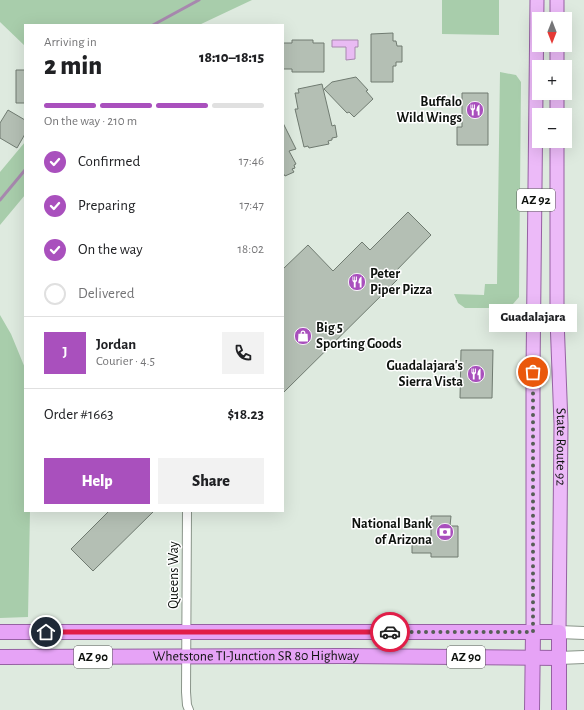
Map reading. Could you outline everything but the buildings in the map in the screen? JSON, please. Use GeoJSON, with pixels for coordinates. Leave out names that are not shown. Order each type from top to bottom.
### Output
{"type":"FeatureCollection","features":[{"type":"Feature","properties":{"kind":"highway","name":"Whetstone TI-Junction SR 80 Highway"},"geometry":{"type":"LineString","coordinates":[[0,632],[559,632]]}},
{"type":"Feature","properties":{"kind":"highway","name":"State Route 92"},"geometry":{"type":"LineString","coordinates":[[532,710],[533,632]]}},
{"type":"Feature","properties":{"kind":"highway"},"geometry":{"type":"LineString","coordinates":[[559,632],[559,710]]}},
{"type":"Feature","properties":{"kind":"highway","name":"Whetstone TI-Junction SR 80 Highway"},"geometry":{"type":"LineString","coordinates":[[0,657],[345,656],[559,658]]}},
{"type":"Feature","properties":{"kind":"main road","name":"State Route 92"},"geometry":{"type":"LineString","coordinates":[[533,632],[533,386],[537,0]]}},
{"type":"Feature","properties":{"kind":"main road"},"geometry":{"type":"LineString","coordinates":[[557,0],[557,12]]}},
{"type":"Feature","properties":{"kind":"main road","name":"State Route 92"},"geometry":{"type":"LineString","coordinates":[[557,148],[557,319],[561,424],[559,632]]}},
{"type":"Feature","properties":{"kind":"main road"},"geometry":{"type":"LineString","coordinates":[[559,632],[584,633]]}},
{"type":"Feature","properties":{"kind":"main road"},"geometry":{"type":"LineString","coordinates":[[559,658],[584,657]]}},
{"type":"Feature","properties":{"kind":"street","name":"Queens Way"},"geometry":{"type":"LineString","coordinates":[[187,512],[187,705],[189,710]]}},
{"type":"Feature","properties":{"kind":"green space"},"geometry":{"type":"Polygon","coordinates":[[[0,0],[252,0],[201,24],[24,24],[24,45],[0,22],[0,0]]]}},
{"type":"Feature","properties":{"kind":"green space"},"geometry":{"type":"Polygon","coordinates":[[[442,0],[499,0],[499,35],[442,34],[442,0]]]}},
{"type":"Feature","properties":{"kind":"green space"},"geometry":{"type":"Polygon","coordinates":[[[500,72],[516,75],[521,82],[519,297],[513,304],[497,308],[465,308],[458,303],[454,294],[484,295],[485,284],[497,284],[500,72]]]}},
{"type":"Feature","properties":{"kind":"green space"},"geometry":{"type":"Polygon","coordinates":[[[24,143],[24,196],[0,225],[0,172],[24,143]]]}},
{"type":"Feature","properties":{"kind":"green space"},"geometry":{"type":"Polygon","coordinates":[[[0,315],[11,334],[24,366],[24,512],[30,512],[28,617],[0,618],[0,315]]]}},
{"type":"Feature","properties":{"kind":"shaded area"},"geometry":{"type":"Polygon","coordinates":[[[332,40],[358,40],[358,47],[355,47],[355,59],[346,60],[346,47],[332,47],[332,40]]]}},
{"type":"Feature","properties":{"kind":"waterway"},"geometry":{"type":"LineString","coordinates":[[155,24],[199,0]]}},
{"type":"Feature","properties":{"kind":"waterway"},"geometry":{"type":"LineString","coordinates":[[0,200],[24,171]]}},
{"type":"Feature","properties":{"kind":"way so far"},"geometry":{"type":"LineString","coordinates":[[390,632],[533,632],[533,372]]}},
{"type":"Feature","properties":{"kind":"place","name":"Buffalo Wild Wings"},"geometry":{"type":"Point","coordinates":[475,110]}},
{"type":"Feature","properties":{"kind":"place","name":"Peter Piper Pizza"},"geometry":{"type":"Point","coordinates":[357,282]}},
{"type":"Feature","properties":{"kind":"place","name":"Big 5 Sporting Goods"},"geometry":{"type":"Point","coordinates":[303,336]}},
{"type":"Feature","properties":{"kind":"place","name":"Guadalajara"},"geometry":{"type":"Point","coordinates":[533,372]}},
{"type":"Feature","properties":{"kind":"place","name":"Guadalajara's Sierra Vista"},"geometry":{"type":"Point","coordinates":[476,374]}},
{"type":"Feature","properties":{"kind":"place","name":"National Bank of Arizona"},"geometry":{"type":"Point","coordinates":[445,532]}},
{"type":"Feature","properties":{"kind":"route"},"geometry":{"type":"LineString","coordinates":[[46,632],[390,632]]}}]}
